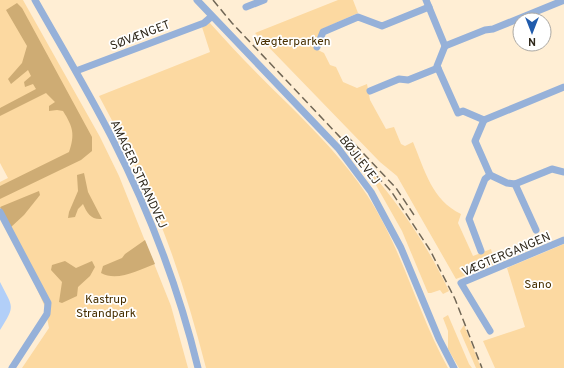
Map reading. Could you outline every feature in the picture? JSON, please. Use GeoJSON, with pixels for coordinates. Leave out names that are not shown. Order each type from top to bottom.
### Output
{"type":"FeatureCollection","features":[{"type":"Feature","properties":{"kind":"street","name":"AMAGER STRANDVEJ"},"geometry":{"type":"LineString","coordinates":[[35,0],[112,137],[137,190],[166,264],[198,368]]}},
{"type":"Feature","properties":{"kind":"street","name":"BØJLEVEJ"},"geometry":{"type":"LineString","coordinates":[[197,0],[211,17],[338,148],[371,192],[401,248],[439,339],[454,368]]}},
{"type":"Feature","properties":{"kind":"street"},"geometry":{"type":"LineString","coordinates":[[246,7],[264,0]]}},
{"type":"Feature","properties":{"kind":"street"},"geometry":{"type":"LineString","coordinates":[[426,0],[445,46],[437,66],[458,113],[463,111],[484,120]]}},
{"type":"Feature","properties":{"kind":"street"},"geometry":{"type":"LineString","coordinates":[[445,46],[485,30],[493,29],[563,1]]}},
{"type":"Feature","properties":{"kind":"street"},"geometry":{"type":"LineString","coordinates":[[318,47],[324,32],[358,17],[382,26],[429,7]]}},
{"type":"Feature","properties":{"kind":"street","name":"SØVÆNGET"},"geometry":{"type":"LineString","coordinates":[[76,71],[204,23],[211,17]]}},
{"type":"Feature","properties":{"kind":"street"},"geometry":{"type":"LineString","coordinates":[[370,91],[398,79],[408,80],[438,68]]}},
{"type":"Feature","properties":{"kind":"street"},"geometry":{"type":"LineString","coordinates":[[564,87],[484,120],[475,140],[490,176],[507,183],[515,184],[552,169],[564,172]]}},
{"type":"Feature","properties":{"kind":"street"},"geometry":{"type":"LineString","coordinates":[[481,251],[468,219],[485,179],[490,176]]}},
{"type":"Feature","properties":{"kind":"street"},"geometry":{"type":"LineString","coordinates":[[515,184],[536,230]]}},
{"type":"Feature","properties":{"kind":"street"},"geometry":{"type":"LineString","coordinates":[[0,212],[45,299],[48,309],[47,314],[12,368]]}},
{"type":"Feature","properties":{"kind":"street","name":"VÆGTERGANGEN"},"geometry":{"type":"LineString","coordinates":[[490,331],[461,283],[564,240]]}},
{"type":"Feature","properties":{"kind":"green space","name":"Kastrup Strandpark"},"geometry":{"type":"Polygon","coordinates":[[[0,0],[23,0],[100,137],[119,176],[171,306],[188,368],[22,368],[49,328],[45,307],[0,206],[0,182],[8,178],[0,163],[0,0]]]}},
{"type":"Feature","properties":{"kind":"green space","name":"Vægterparken"},"geometry":{"type":"Polygon","coordinates":[[[338,0],[353,0],[358,13],[322,29],[314,48],[324,53],[330,65],[336,67],[343,82],[357,88],[367,84],[370,100],[386,129],[394,127],[401,144],[405,146],[413,142],[426,174],[436,193],[451,208],[461,214],[458,223],[473,256],[491,249],[495,264],[456,279],[397,176],[380,162],[255,33],[338,0]]]}},
{"type":"Feature","properties":{"kind":"green space"},"geometry":{"type":"Polygon","coordinates":[[[209,22],[329,147],[349,170],[367,195],[379,215],[400,258],[427,325],[448,368],[206,368],[183,287],[162,228],[135,166],[99,96],[210,52],[202,27],[209,22]]]}},
{"type":"Feature","properties":{"kind":"green space"},"geometry":{"type":"Polygon","coordinates":[[[354,155],[356,155],[370,171],[408,220],[430,254],[449,291],[443,294],[440,290],[428,293],[402,231],[372,178],[354,155]]]}},
{"type":"Feature","properties":{"kind":"green space","name":"Sano"},"geometry":{"type":"Polygon","coordinates":[[[564,244],[564,368],[495,368],[483,341],[525,327],[507,268],[564,244]]]}},
{"type":"Feature","properties":{"kind":"green space"},"geometry":{"type":"Polygon","coordinates":[[[448,315],[472,368],[459,368],[448,349],[448,331],[443,318],[448,315]]]}},
{"type":"Feature","properties":{"kind":"green space"},"geometry":{"type":"Polygon","coordinates":[[[464,325],[481,368],[476,368],[460,331],[464,325]]]}},
{"type":"Feature","properties":{"kind":"shaded area"},"geometry":{"type":"Polygon","coordinates":[[[17,3],[22,8],[92,137],[92,151],[81,160],[0,199],[0,186],[69,152],[72,140],[71,126],[63,111],[49,111],[49,106],[55,102],[46,93],[0,116],[0,108],[36,89],[33,84],[25,87],[24,82],[31,76],[28,70],[11,84],[8,79],[22,63],[27,46],[6,10],[17,3]]]}},
{"type":"Feature","properties":{"kind":"shaded area"},"geometry":{"type":"Polygon","coordinates":[[[84,173],[88,192],[102,219],[92,217],[83,204],[78,209],[75,217],[68,218],[78,191],[77,175],[84,173]]]}},
{"type":"Feature","properties":{"kind":"shaded area"},"geometry":{"type":"Polygon","coordinates":[[[39,191],[40,195],[24,215],[10,228],[0,207],[39,191]]]}},
{"type":"Feature","properties":{"kind":"shaded area"},"geometry":{"type":"Polygon","coordinates":[[[145,240],[155,264],[121,276],[101,273],[103,266],[122,258],[125,254],[145,240]]]}},
{"type":"Feature","properties":{"kind":"shaded area"},"geometry":{"type":"Polygon","coordinates":[[[65,261],[76,268],[92,261],[95,267],[90,276],[78,287],[77,296],[62,303],[59,302],[62,282],[51,270],[52,265],[65,261]]]}},
{"type":"Feature","properties":{"kind":"water"},"geometry":{"type":"Polygon","coordinates":[[[0,282],[11,306],[9,316],[0,330],[0,282]]]}},
{"type":"Feature","properties":{"kind":"railway"},"geometry":{"type":"LineString","coordinates":[[213,0],[232,23],[391,191],[430,250],[455,299],[482,368]]}},
{"type":"Feature","properties":{"kind":"railway"},"geometry":{"type":"LineString","coordinates":[[347,136],[396,188],[414,215]]}}]}
